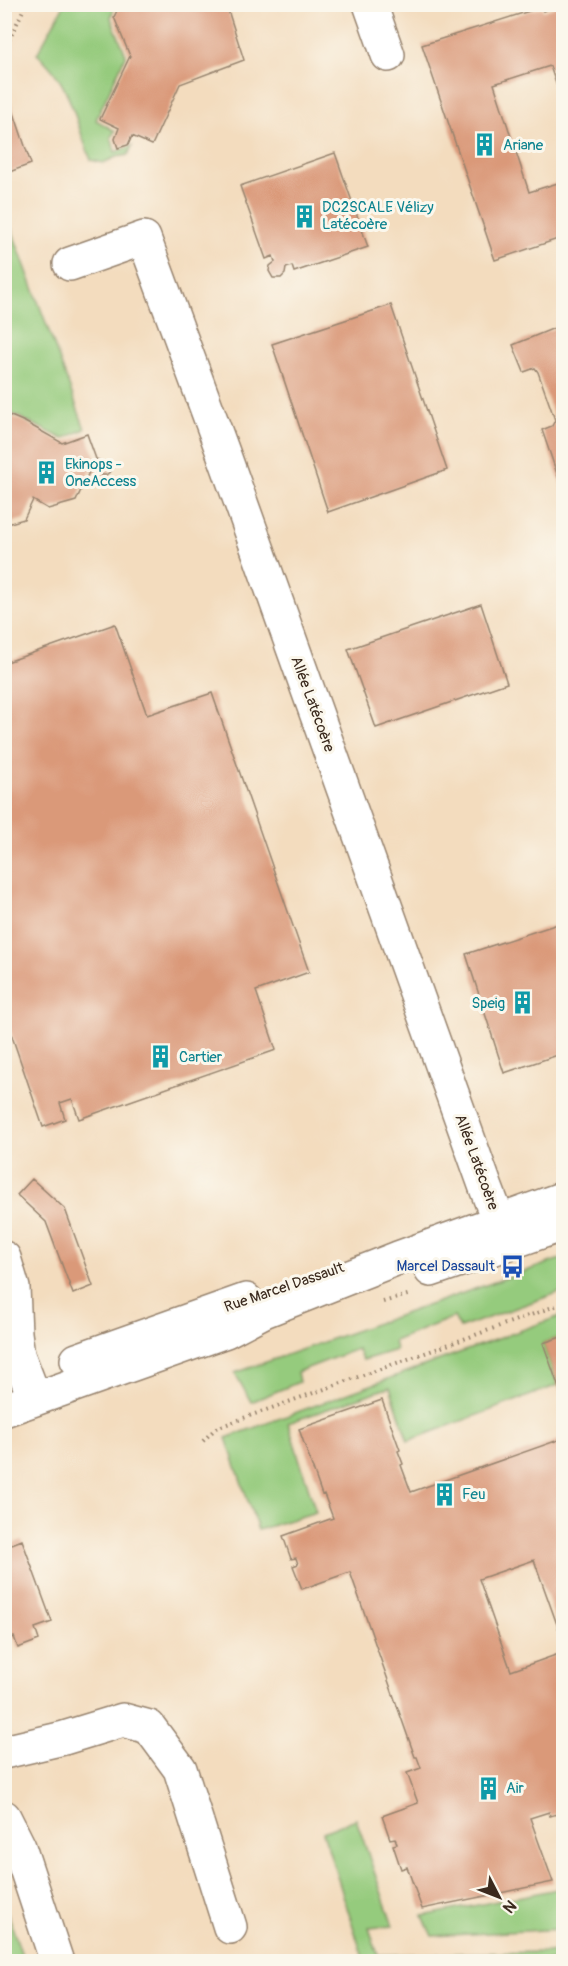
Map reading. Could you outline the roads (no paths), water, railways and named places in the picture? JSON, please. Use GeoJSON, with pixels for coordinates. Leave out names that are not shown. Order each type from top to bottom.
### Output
{"type":"FeatureCollection","features":[{"type":"Feature","properties":{"kind":"street"},"geometry":{"type":"LineString","coordinates":[[370,4],[388,55]]}},
{"type":"Feature","properties":{"kind":"street","name":"Allée Latécoère"},"geometry":{"type":"LineString","coordinates":[[70,264],[144,238],[500,1225]]}},
{"type":"Feature","properties":{"kind":"street","name":"Rue Marcel Dassault"},"geometry":{"type":"LineString","coordinates":[[4,1410],[22,1389],[88,1356],[500,1225],[564,1185]]}},
{"type":"Feature","properties":{"kind":"street","name":"Rue Marcel Dassault"},"geometry":{"type":"LineString","coordinates":[[22,1389],[226,1331],[270,1324],[564,1198]]}},
{"type":"Feature","properties":{"kind":"street","name":"Rue Marcel Dassault"},"geometry":{"type":"LineString","coordinates":[[500,1225],[564,1224]]}},
{"type":"Feature","properties":{"kind":"street"},"geometry":{"type":"LineString","coordinates":[[4,1258],[13,1288],[15,1333],[22,1389]]}},
{"type":"Feature","properties":{"kind":"street"},"geometry":{"type":"LineString","coordinates":[[4,1752],[64,1738],[123,1720],[149,1727],[180,1769],[230,1927]]}},
{"type":"Feature","properties":{"kind":"street"},"geometry":{"type":"LineString","coordinates":[[4,1817],[19,1847],[57,1962]]}},
{"type":"Feature","properties":{"kind":"place","name":"Ariane"},"geometry":{"type":"Point","coordinates":[485,145]}},
{"type":"Feature","properties":{"kind":"place","name":"DC2SCALE Vélizy Latécoère"},"geometry":{"type":"Point","coordinates":[304,216]}},
{"type":"Feature","properties":{"kind":"place","name":"Ekinops - OneAccess"},"geometry":{"type":"Point","coordinates":[47,473]}},
{"type":"Feature","properties":{"kind":"place","name":"Speig"},"geometry":{"type":"Point","coordinates":[523,1003]}},
{"type":"Feature","properties":{"kind":"place","name":"Cartier"},"geometry":{"type":"Point","coordinates":[161,1057]}},
{"type":"Feature","properties":{"kind":"place","name":"Marcel Dassault"},"geometry":{"type":"Point","coordinates":[513,1266]}},
{"type":"Feature","properties":{"kind":"place","name":"Feu"},"geometry":{"type":"Point","coordinates":[444,1494]}},
{"type":"Feature","properties":{"kind":"place","name":"Air"},"geometry":{"type":"Point","coordinates":[488,1788]}}]}
